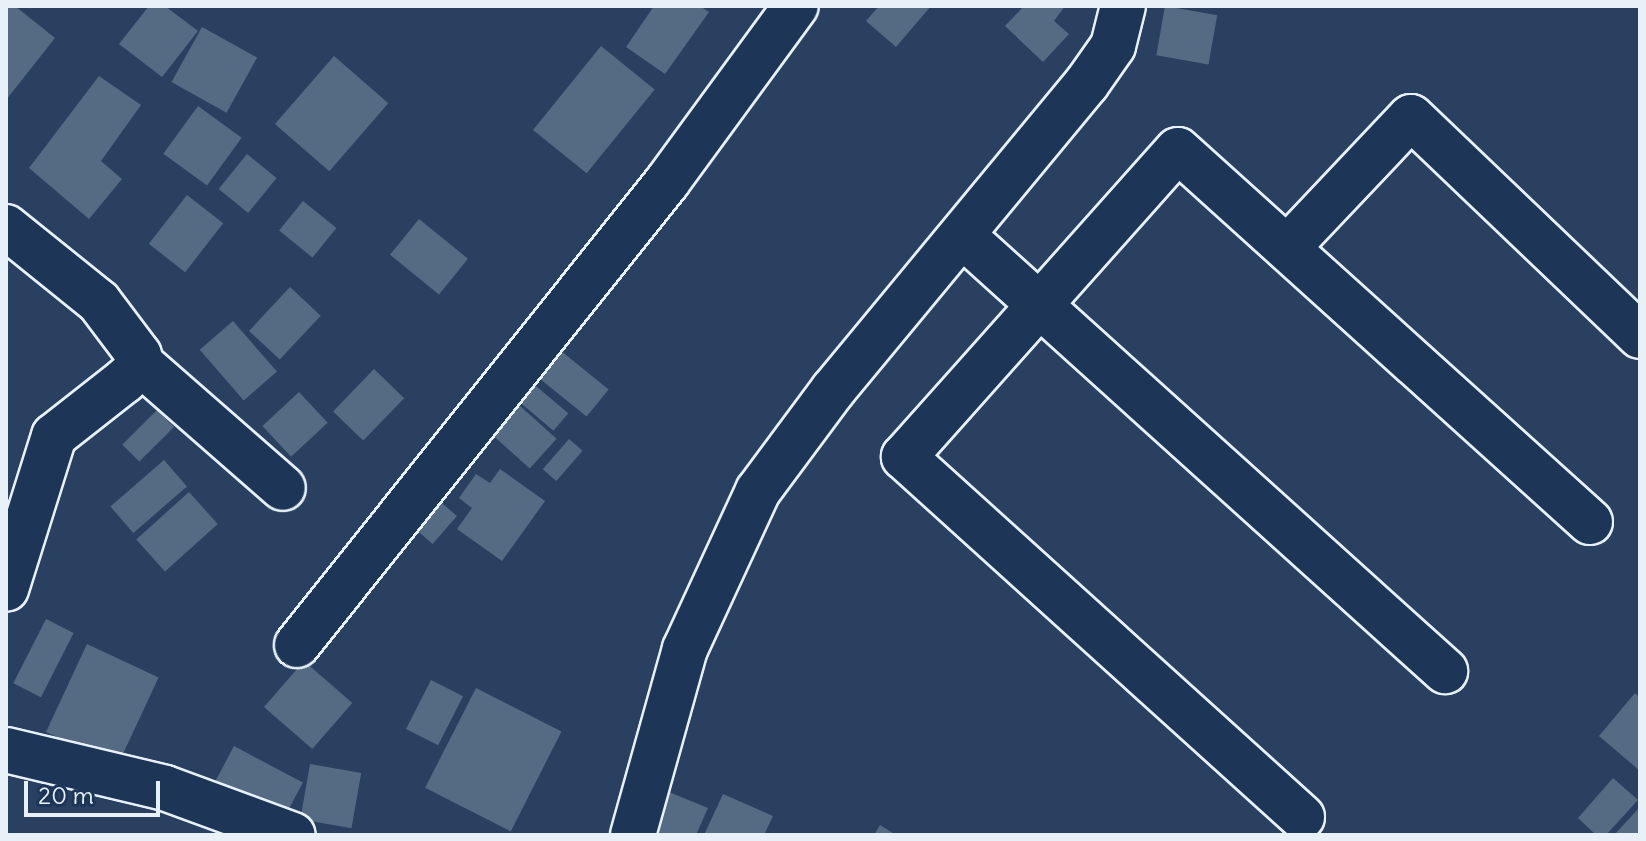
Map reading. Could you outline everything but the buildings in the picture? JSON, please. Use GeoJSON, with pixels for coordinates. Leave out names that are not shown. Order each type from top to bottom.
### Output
{"type":"FeatureCollection","features":[{"type":"Feature","properties":{"kind":"street"},"geometry":{"type":"LineString","coordinates":[[297,645],[667,182],[796,6]]}},
{"type":"Feature","properties":{"kind":"street"},"geometry":{"type":"LineString","coordinates":[[633,835],[685,649],[758,491],[1113,46],[1123,6]]}},
{"type":"Feature","properties":{"kind":"street"},"geometry":{"type":"LineString","coordinates":[[1287,248],[1411,117],[1640,336]]}},
{"type":"Feature","properties":{"kind":"street"},"geometry":{"type":"LineString","coordinates":[[1302,817],[904,457],[1178,150],[1590,522]]}},
{"type":"Feature","properties":{"kind":"street"},"geometry":{"type":"LineString","coordinates":[[6,227],[99,302],[132,340],[139,362],[283,488]]}},
{"type":"Feature","properties":{"kind":"street"},"geometry":{"type":"LineString","coordinates":[[962,235],[1445,671]]}},
{"type":"Feature","properties":{"kind":"street"},"geometry":{"type":"LineString","coordinates":[[6,589],[54,436],[107,396],[139,362]]}},
{"type":"Feature","properties":{"kind":"street"},"geometry":{"type":"LineString","coordinates":[[6,750],[165,788],[293,835]]}}]}
